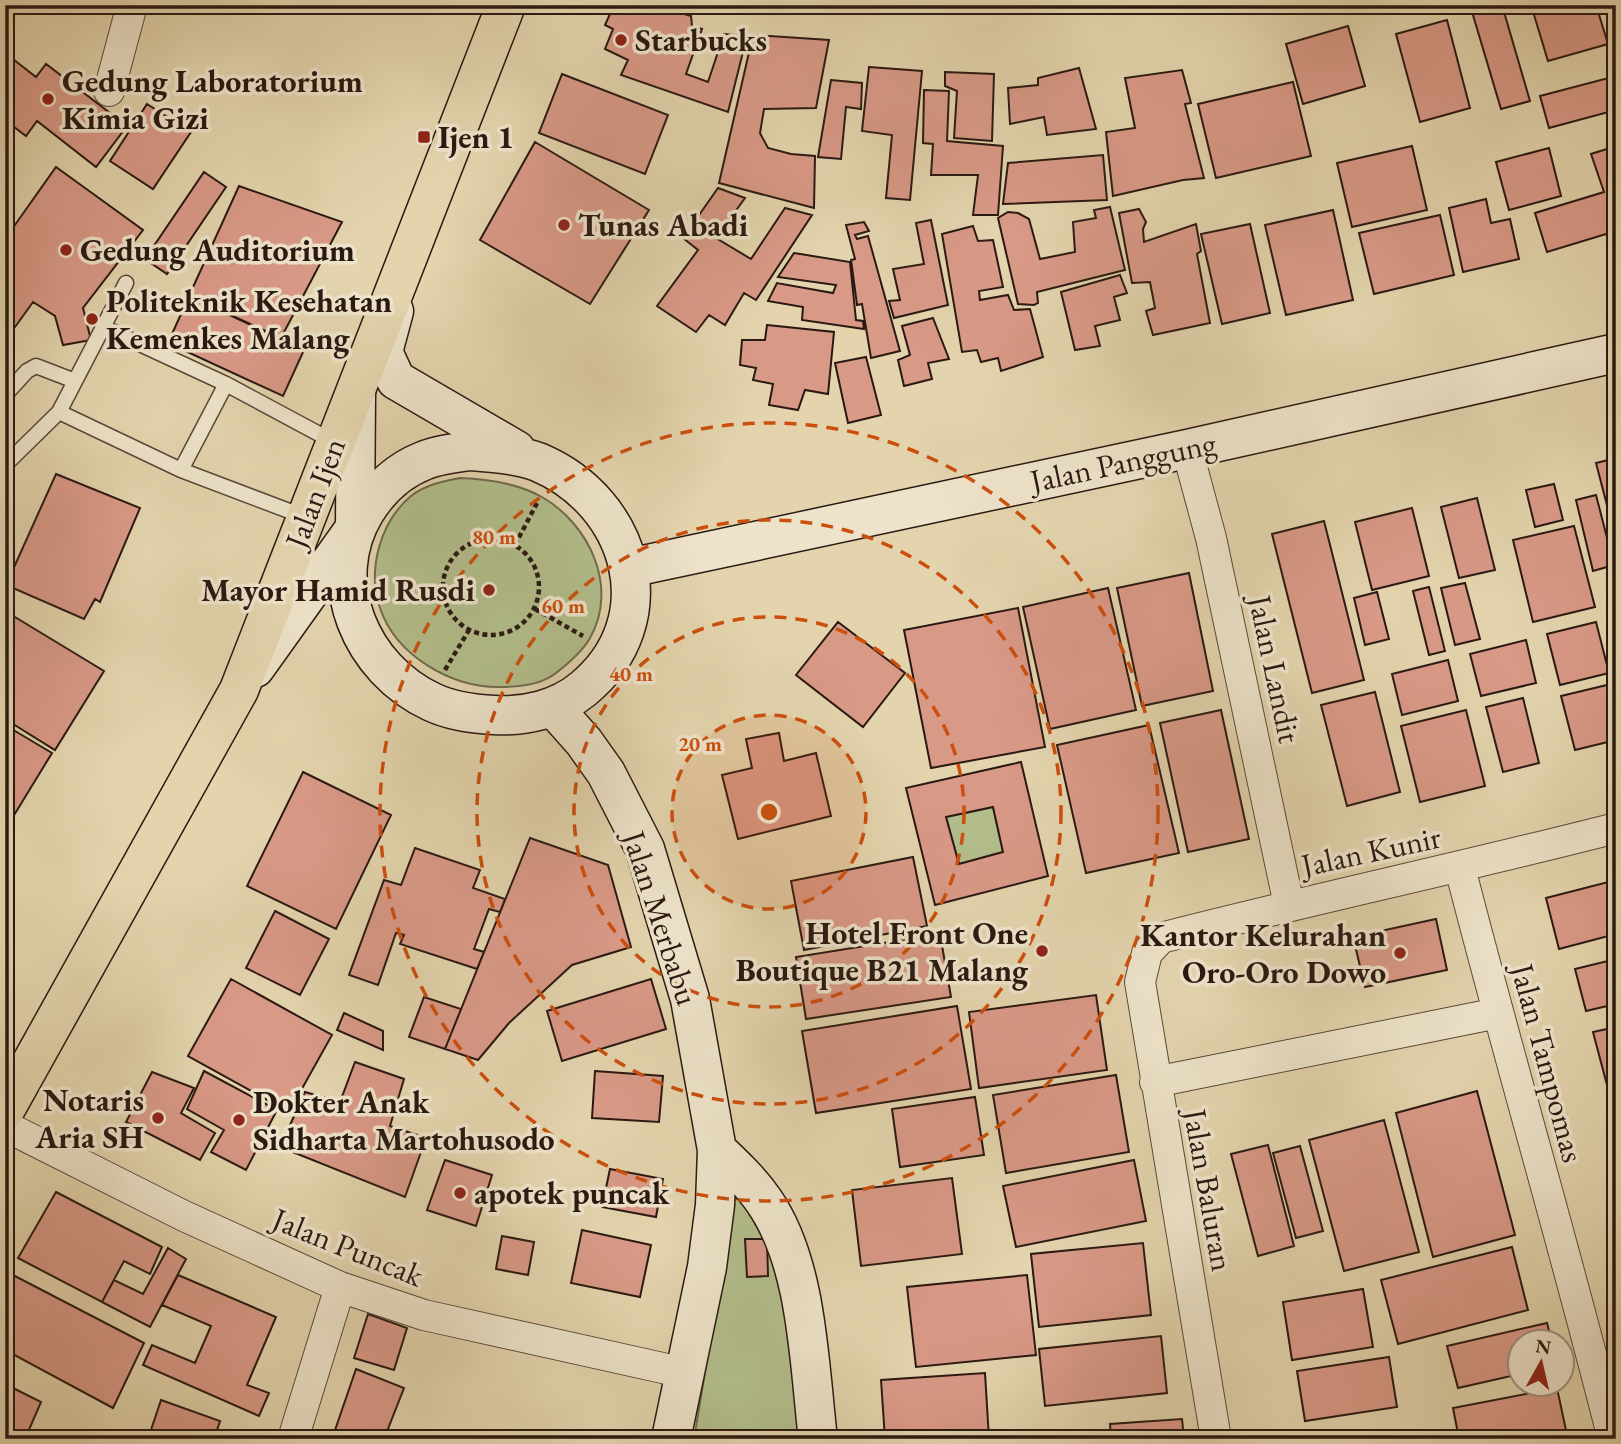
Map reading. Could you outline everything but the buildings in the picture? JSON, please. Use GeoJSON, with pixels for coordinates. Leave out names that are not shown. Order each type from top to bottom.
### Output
{"type":"FeatureCollection","features":[{"type":"Feature","properties":{"kind":"main road","name":"Jalan Ijen"},"geometry":{"type":"LineString","coordinates":[[5,1110],[239,690],[506,5]]}},
{"type":"Feature","properties":{"kind":"main road"},"geometry":{"type":"LineString","coordinates":[[406,265],[383,352],[396,380],[539,477]]}},
{"type":"Feature","properties":{"kind":"main road","name":"Jalan Panggung"},"geometry":{"type":"LineString","coordinates":[[629,568],[1187,449],[1616,353]]}},
{"type":"Feature","properties":{"kind":"main road"},"geometry":{"type":"LineString","coordinates":[[239,690],[355,528],[372,500],[392,479],[426,460],[470,451],[499,453],[539,477],[583,490],[602,511],[619,536],[629,568],[628,622],[617,651],[600,675],[574,696],[554,707],[514,716],[473,714],[433,703],[387,670],[368,649],[351,611],[346,580],[348,554],[355,528],[356,390]]}},
{"type":"Feature","properties":{"kind":"main road","name":"Jalan Merbabu"},"geometry":{"type":"LineString","coordinates":[[554,707],[606,773],[645,849],[690,999],[717,1150],[715,1205],[707,1266],[671,1439]]}},
{"type":"Feature","properties":{"kind":"main road"},"geometry":{"type":"LineString","coordinates":[[717,1150],[749,1181],[780,1227],[796,1273],[818,1439]]}},
{"type":"Feature","properties":{"kind":"street"},"geometry":{"type":"LineString","coordinates":[[109,91],[132,5]]}},
{"type":"Feature","properties":{"kind":"street","name":"Jalan Landit"},"geometry":{"type":"LineString","coordinates":[[1187,449],[1211,538],[1289,905]]}},
{"type":"Feature","properties":{"kind":"street","name":"Jalan Kunir"},"geometry":{"type":"LineString","coordinates":[[1147,953],[1161,938],[1289,905],[1460,868],[1616,828]]}},
{"type":"Feature","properties":{"kind":"street","name":"Jalan Tampomas"},"geometry":{"type":"LineString","coordinates":[[1460,868],[1613,1439]]}},
{"type":"Feature","properties":{"kind":"street","name":"Jalan Baluran"},"geometry":{"type":"LineString","coordinates":[[1147,953],[1140,982],[1216,1439]]}},
{"type":"Feature","properties":{"kind":"street"},"geometry":{"type":"LineString","coordinates":[[1155,1082],[1497,1013]]}},
{"type":"Feature","properties":{"kind":"street","name":"Jalan Puncak"},"geometry":{"type":"LineString","coordinates":[[5,1126],[184,1216],[340,1287],[424,1315],[685,1373]]}},
{"type":"Feature","properties":{"kind":"street"},"geometry":{"type":"LineString","coordinates":[[293,1439],[340,1287]]}},
{"type":"Feature","properties":{"kind":"lane"},"geometry":{"type":"LineString","coordinates":[[5,465],[59,412],[126,283]]}},
{"type":"Feature","properties":{"kind":"lane"},"geometry":{"type":"LineString","coordinates":[[103,327],[226,384],[335,443]]}},
{"type":"Feature","properties":{"kind":"lane"},"geometry":{"type":"LineString","coordinates":[[5,396],[27,371],[36,366],[75,381]]}},
{"type":"Feature","properties":{"kind":"lane"},"geometry":{"type":"LineString","coordinates":[[181,470],[226,384]]}},
{"type":"Feature","properties":{"kind":"lane"},"geometry":{"type":"LineString","coordinates":[[59,412],[181,470],[306,517]]}},
{"type":"Feature","properties":{"kind":"path"},"geometry":{"type":"LineString","coordinates":[[516,545],[539,477]]}},
{"type":"Feature","properties":{"kind":"path"},"geometry":{"type":"LineString","coordinates":[[485,539],[516,545],[528,555],[537,568],[540,584],[535,609],[521,626],[506,634],[490,636],[474,633],[460,624],[450,612],[444,597],[443,581],[448,566],[456,553],[485,539]]}},
{"type":"Feature","properties":{"kind":"path"},"geometry":{"type":"LineString","coordinates":[[535,609],[593,641]]}},
{"type":"Feature","properties":{"kind":"path"},"geometry":{"type":"LineString","coordinates":[[440,677],[469,629]]}},
{"type":"Feature","properties":{"kind":"green space"},"geometry":{"type":"Polygon","coordinates":[[[460,478],[502,483],[523,488],[542,497],[573,523],[594,558],[600,578],[601,598],[598,618],[590,638],[579,653],[561,669],[537,683],[523,686],[482,686],[445,675],[428,666],[399,641],[380,608],[376,593],[376,563],[384,533],[391,519],[416,492],[434,484],[460,478]]]}},
{"type":"Feature","properties":{"kind":"green space"},"geometry":{"type":"Polygon","coordinates":[[[993,807],[1003,852],[959,864],[946,817],[993,807]]]}},
{"type":"Feature","properties":{"kind":"green space"},"geometry":{"type":"Polygon","coordinates":[[[740,1197],[780,1268],[800,1439],[694,1439],[733,1201],[740,1197]]]}},
{"type":"Feature","properties":{"kind":"place","name":"Starbucks"},"geometry":{"type":"Point","coordinates":[621,40]}},
{"type":"Feature","properties":{"kind":"place","name":"Gedung Laboratorium Kimia Gizi"},"geometry":{"type":"Point","coordinates":[48,99]}},
{"type":"Feature","properties":{"kind":"place","name":"Ijen 1"},"geometry":{"type":"Point","coordinates":[424,137]}},
{"type":"Feature","properties":{"kind":"place","name":"Tunas Abadi"},"geometry":{"type":"Point","coordinates":[564,225]}},
{"type":"Feature","properties":{"kind":"place","name":"Gedung Auditorium"},"geometry":{"type":"Point","coordinates":[66,250]}},
{"type":"Feature","properties":{"kind":"place","name":"Politeknik Kesehatan Kemenkes Malang"},"geometry":{"type":"Point","coordinates":[92,319]}},
{"type":"Feature","properties":{"kind":"place","name":"Mayor Hamid Rusdi"},"geometry":{"type":"Point","coordinates":[489,590]}},
{"type":"Feature","properties":{"kind":"place","name":"Hotel Front One Boutique B21 Malang"},"geometry":{"type":"Point","coordinates":[1042,951]}},
{"type":"Feature","properties":{"kind":"place","name":"Kantor Kelurahan Oro-Oro Dowo"},"geometry":{"type":"Point","coordinates":[1400,953]}},
{"type":"Feature","properties":{"kind":"place","name":"Notaris Aria SH"},"geometry":{"type":"Point","coordinates":[158,1118]}},
{"type":"Feature","properties":{"kind":"place","name":"Dokter Anak Sidharta Martohusodo"},"geometry":{"type":"Point","coordinates":[239,1120]}},
{"type":"Feature","properties":{"kind":"place","name":"apotek puncak"},"geometry":{"type":"Point","coordinates":[460,1193]}}]}
